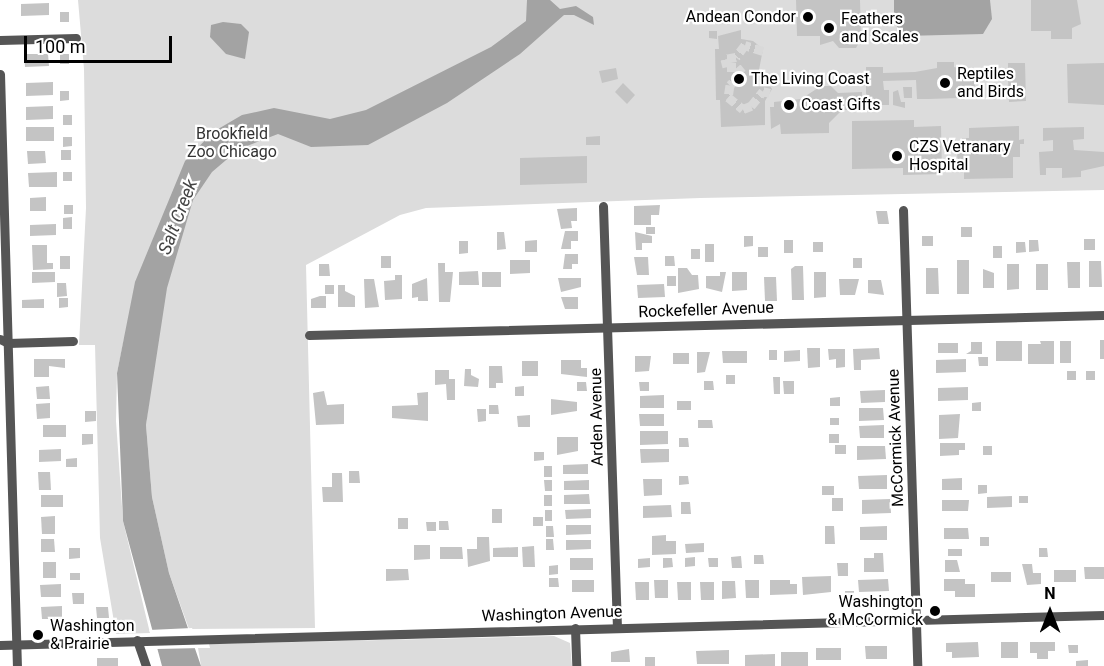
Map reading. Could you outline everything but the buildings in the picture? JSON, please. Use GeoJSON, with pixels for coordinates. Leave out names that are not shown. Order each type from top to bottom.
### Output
{"type":"FeatureCollection","features":[{"type":"Feature","properties":{"kind":"street"},"geometry":{"type":"LineString","coordinates":[[0,40],[76,38]]}},
{"type":"Feature","properties":{"kind":"street"},"geometry":{"type":"LineString","coordinates":[[0,74],[3,343],[17,666]]}},
{"type":"Feature","properties":{"kind":"street","name":"Arden Avenue"},"geometry":{"type":"LineString","coordinates":[[603,206],[609,328],[617,627]]}},
{"type":"Feature","properties":{"kind":"street","name":"McCormick Avenue"},"geometry":{"type":"LineString","coordinates":[[903,210],[917,666]]}},
{"type":"Feature","properties":{"kind":"street","name":"Rockefeller Avenue"},"geometry":{"type":"LineString","coordinates":[[309,335],[1104,315]]}},
{"type":"Feature","properties":{"kind":"street"},"geometry":{"type":"LineString","coordinates":[[3,343],[74,341]]}},
{"type":"Feature","properties":{"kind":"street","name":"Washington Avenue"},"geometry":{"type":"LineString","coordinates":[[0,645],[1104,615]]}},
{"type":"Feature","properties":{"kind":"street"},"geometry":{"type":"LineString","coordinates":[[575,628],[576,666]]}},
{"type":"Feature","properties":{"kind":"street"},"geometry":{"type":"LineString","coordinates":[[137,640],[146,666]]}},
{"type":"Feature","properties":{"kind":"green space","name":"Brookfield Zoo Chicago"},"geometry":{"type":"Polygon","coordinates":[[[78,0],[1104,0],[1104,190],[700,198],[426,208],[400,215],[306,265],[315,628],[189,629],[169,573],[152,497],[146,425],[156,341],[124,339],[117,373],[116,421],[123,521],[150,633],[116,634],[100,538],[95,345],[79,345],[86,208],[84,69],[78,0]]]}},
{"type":"Feature","properties":{"kind":"green space"},"geometry":{"type":"Polygon","coordinates":[[[554,636],[570,643],[572,666],[201,666],[198,648],[210,648],[209,644],[554,636]]]}},
{"type":"Feature","properties":{"kind":"water","name":"Salt Creek"},"geometry":{"type":"Polygon","coordinates":[[[527,0],[550,0],[560,9],[576,6],[593,17],[594,25],[574,15],[564,15],[520,54],[447,103],[368,145],[311,147],[278,134],[239,149],[212,172],[193,200],[167,288],[146,425],[152,497],[169,573],[201,666],[162,666],[123,521],[117,373],[135,282],[185,161],[213,132],[242,115],[274,108],[330,119],[366,110],[491,47],[526,21],[527,0]]]}},
{"type":"Feature","properties":{"kind":"water"},"geometry":{"type":"Polygon","coordinates":[[[894,0],[990,0],[992,19],[983,34],[904,36],[894,22],[894,0]]]}},
{"type":"Feature","properties":{"kind":"water"},"geometry":{"type":"Polygon","coordinates":[[[223,22],[241,24],[249,32],[245,59],[226,54],[210,37],[211,25],[223,22]]]}},
{"type":"Feature","properties":{"kind":"pier"},"geometry":{"type":"Polygon","coordinates":[[[192,628],[201,648],[157,649],[149,630],[192,628]]]}},
{"type":"Feature","properties":{"kind":"tunnel"},"geometry":{"type":"LineString","coordinates":[[763,51],[745,45],[736,57],[725,59],[727,67],[737,67],[742,73],[730,85],[728,97],[743,109],[751,106],[763,91],[770,93]]}},
{"type":"Feature","properties":{"kind":"place","name":"Andean Condor"},"geometry":{"type":"Point","coordinates":[808,17]}},
{"type":"Feature","properties":{"kind":"place","name":"Feathers and Scales"},"geometry":{"type":"Point","coordinates":[829,28]}},
{"type":"Feature","properties":{"kind":"place","name":"The Living Coast"},"geometry":{"type":"Point","coordinates":[739,79]}},
{"type":"Feature","properties":{"kind":"place","name":"Reptiles and Birds"},"geometry":{"type":"Point","coordinates":[945,83]}},
{"type":"Feature","properties":{"kind":"place","name":"Coast Gifts"},"geometry":{"type":"Point","coordinates":[789,105]}},
{"type":"Feature","properties":{"kind":"place","name":"CZS Vetranary Hospital"},"geometry":{"type":"Point","coordinates":[897,156]}},
{"type":"Feature","properties":{"kind":"place","name":"Washington & McCormick"},"geometry":{"type":"Point","coordinates":[935,611]}},
{"type":"Feature","properties":{"kind":"place","name":"Washington & Prairie"},"geometry":{"type":"Point","coordinates":[38,635]}}]}
